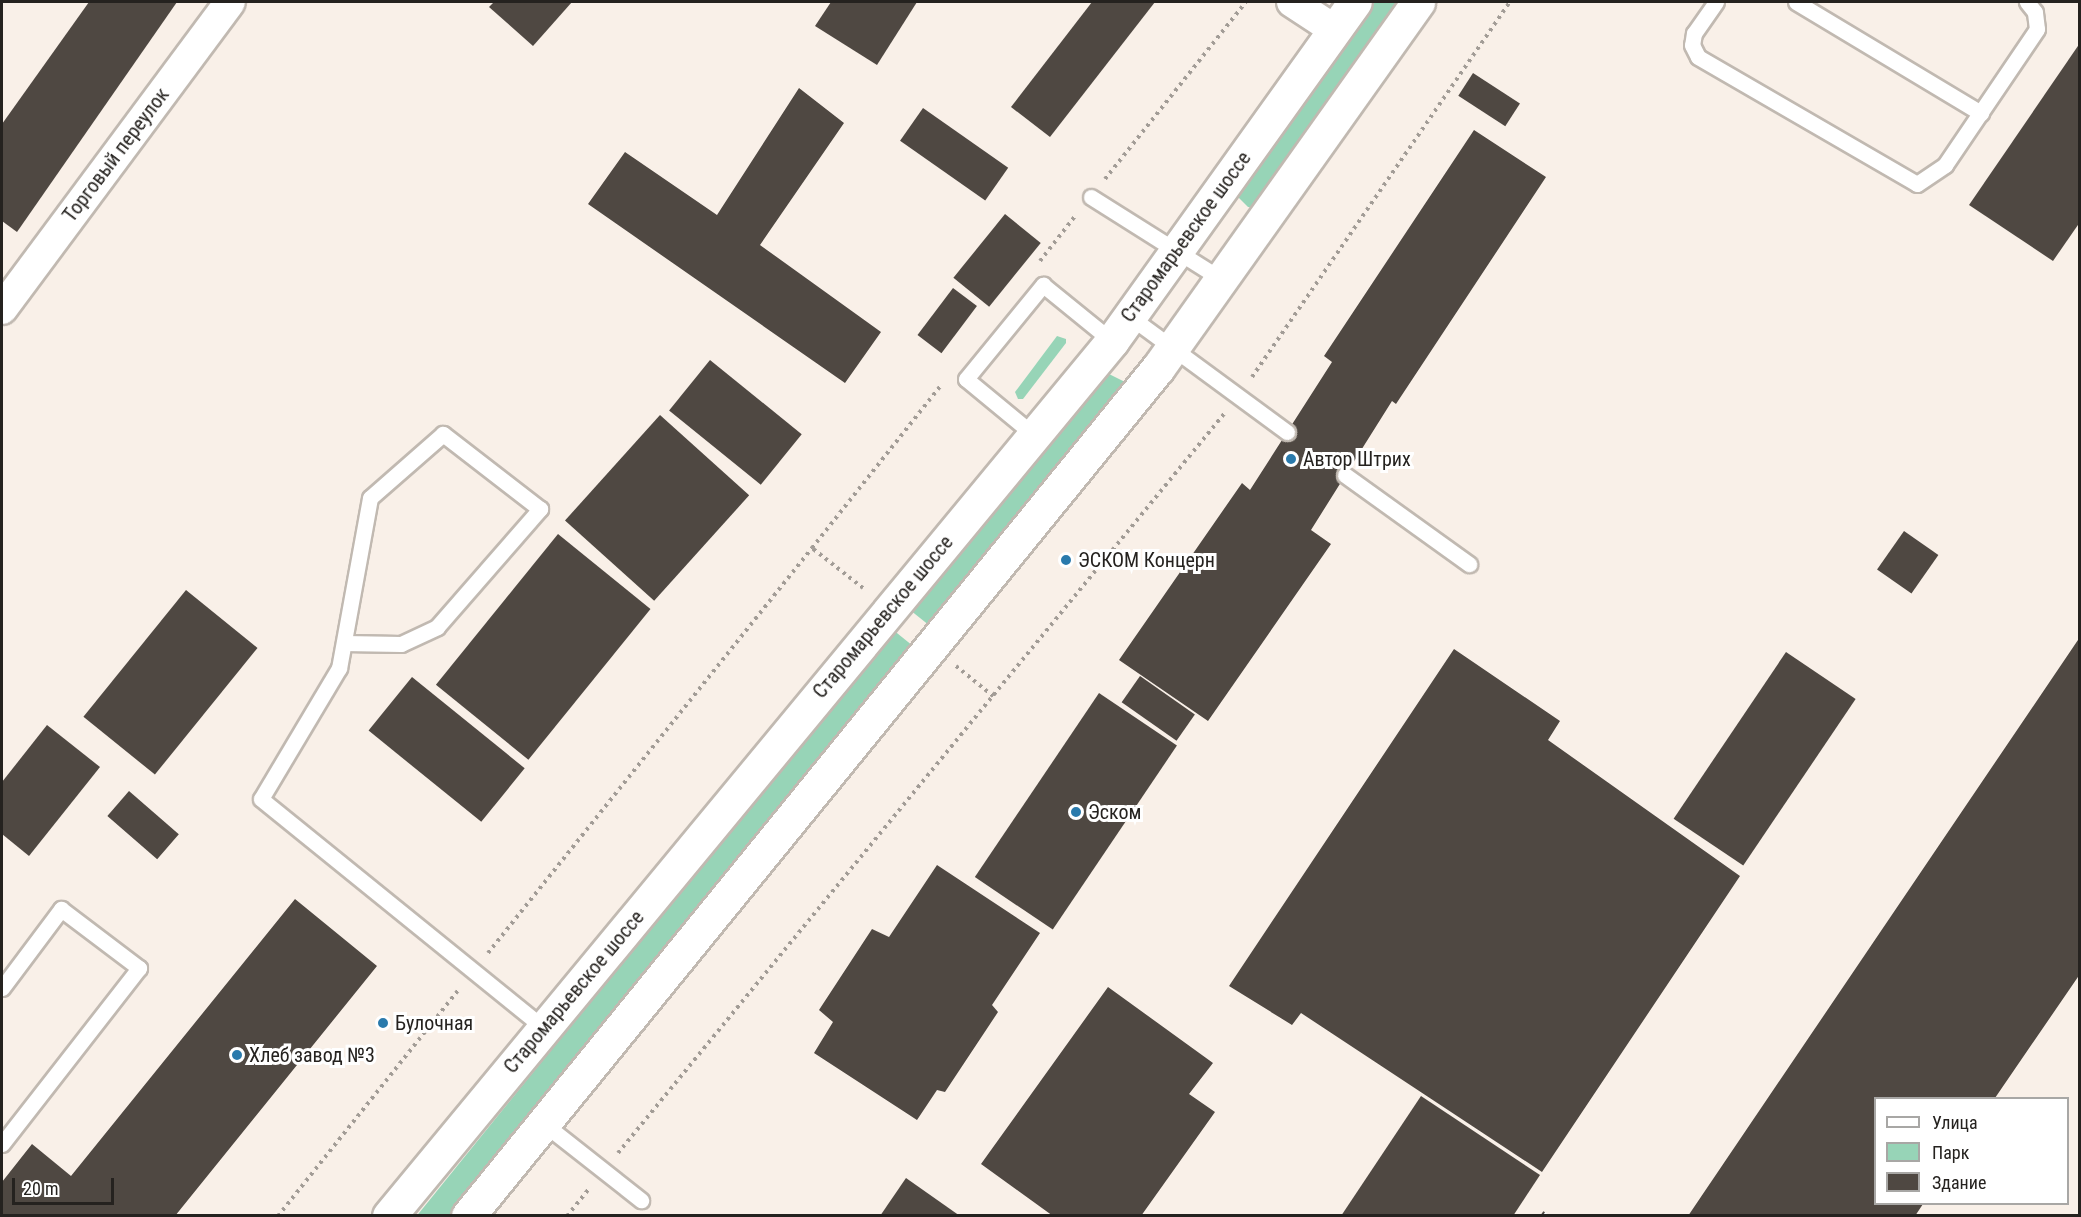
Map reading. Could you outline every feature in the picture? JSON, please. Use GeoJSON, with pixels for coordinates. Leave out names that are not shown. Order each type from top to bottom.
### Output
{"type":"FeatureCollection","features":[{"type":"Feature","properties":{"kind":"main road","name":"Старомарьевское шоссе"},"geometry":{"type":"LineString","coordinates":[[389,1215],[1121,328],[1355,2]]}},
{"type":"Feature","properties":{"kind":"main road"},"geometry":{"type":"LineString","coordinates":[[468,1215],[1172,348],[1418,2]]}},
{"type":"Feature","properties":{"kind":"street","name":"Торговый переулок"},"geometry":{"type":"LineString","coordinates":[[2,309],[230,2]]}},
{"type":"Feature","properties":{"kind":"street"},"geometry":{"type":"LineString","coordinates":[[1292,2],[1335,30]]}},
{"type":"Feature","properties":{"kind":"lane"},"geometry":{"type":"LineString","coordinates":[[1716,2],[1694,33],[1692,45],[1698,57],[1917,184],[1946,165],[2037,29],[2035,12],[2027,2]]}},
{"type":"Feature","properties":{"kind":"lane"},"geometry":{"type":"LineString","coordinates":[[1796,2],[1981,114]]}},
{"type":"Feature","properties":{"kind":"lane"},"geometry":{"type":"LineString","coordinates":[[1091,197],[1221,279]]}},
{"type":"Feature","properties":{"kind":"lane"},"geometry":{"type":"LineString","coordinates":[[1034,435],[966,379],[1043,285],[1121,328],[1172,348],[1287,432]]}},
{"type":"Feature","properties":{"kind":"lane"},"geometry":{"type":"LineString","coordinates":[[344,643],[401,644],[437,627],[540,509],[442,434],[370,498],[339,668],[261,799],[544,1028]]}},
{"type":"Feature","properties":{"kind":"lane"},"geometry":{"type":"LineString","coordinates":[[1345,475],[1469,564]]}},
{"type":"Feature","properties":{"kind":"lane"},"geometry":{"type":"LineString","coordinates":[[2,988],[61,909],[139,968],[2,1144]]}},
{"type":"Feature","properties":{"kind":"lane"},"geometry":{"type":"LineString","coordinates":[[543,1123],[641,1200]]}},
{"type":"Feature","properties":{"kind":"path"},"geometry":{"type":"LineString","coordinates":[[567,1215],[1238,397],[1510,2]]}},
{"type":"Feature","properties":{"kind":"path"},"geometry":{"type":"LineString","coordinates":[[278,1215],[812,548]]}},
{"type":"Feature","properties":{"kind":"green space"},"geometry":{"type":"Polygon","coordinates":[[[1375,2],[1403,2],[1255,208],[1248,207],[1236,195],[1375,2]]]}},
{"type":"Feature","properties":{"kind":"green space"},"geometry":{"type":"Polygon","coordinates":[[[1057,336],[1066,339],[1066,343],[1023,399],[1018,399],[1015,392],[1057,336]]]}},
{"type":"Feature","properties":{"kind":"green space"},"geometry":{"type":"Polygon","coordinates":[[[1105,372],[1123,381],[1125,388],[930,626],[910,610],[1105,372]]]}},
{"type":"Feature","properties":{"kind":"green space"},"geometry":{"type":"Polygon","coordinates":[[[892,629],[913,646],[451,1216],[417,1216],[892,629]]]}},
{"type":"Feature","properties":{"kind":"building"},"geometry":{"type":"Polygon","coordinates":[[[89,2],[177,2],[17,232],[2,221],[2,124],[89,2]]]}},
{"type":"Feature","properties":{"kind":"building"},"geometry":{"type":"Polygon","coordinates":[[[494,2],[572,2],[533,46],[489,7],[494,2]]]}},
{"type":"Feature","properties":{"kind":"building"},"geometry":{"type":"Polygon","coordinates":[[[831,2],[917,2],[877,65],[815,26],[831,2]]]}},
{"type":"Feature","properties":{"kind":"building"},"geometry":{"type":"Polygon","coordinates":[[[1092,2],[1155,2],[1050,137],[1011,107],[1092,2]]]}},
{"type":"Feature","properties":{"kind":"building"},"geometry":{"type":"Polygon","coordinates":[[[2080,43],[2080,222],[2053,261],[1969,205],[2080,43]]]}},
{"type":"Feature","properties":{"kind":"building"},"geometry":{"type":"Polygon","coordinates":[[[1473,73],[1520,103],[1505,126],[1458,96],[1473,73]]]}},
{"type":"Feature","properties":{"kind":"building"},"geometry":{"type":"Polygon","coordinates":[[[799,88],[844,123],[760,245],[881,332],[845,383],[588,204],[625,152],[717,215],[799,88]]]}},
{"type":"Feature","properties":{"kind":"building"},"geometry":{"type":"Polygon","coordinates":[[[923,108],[1008,168],[985,200],[900,141],[923,108]]]}},
{"type":"Feature","properties":{"kind":"building"},"geometry":{"type":"Polygon","coordinates":[[[1474,130],[1546,177],[1396,404],[1392,401],[1311,530],[1331,544],[1208,721],[1119,660],[1242,483],[1250,490],[1332,362],[1324,356],[1474,130]]]}},
{"type":"Feature","properties":{"kind":"building"},"geometry":{"type":"Polygon","coordinates":[[[1005,214],[1041,243],[989,307],[953,278],[1005,214]]]}},
{"type":"Feature","properties":{"kind":"building"},"geometry":{"type":"Polygon","coordinates":[[[953,288],[977,306],[941,353],[917,335],[953,288]]]}},
{"type":"Feature","properties":{"kind":"building"},"geometry":{"type":"Polygon","coordinates":[[[710,360],[802,434],[761,485],[669,411],[710,360]]]}},
{"type":"Feature","properties":{"kind":"building"},"geometry":{"type":"Polygon","coordinates":[[[660,415],[749,495],[654,601],[565,521],[660,415]]]}},
{"type":"Feature","properties":{"kind":"building"},"geometry":{"type":"Polygon","coordinates":[[[1904,531],[1938,555],[1911,594],[1877,570],[1904,531]]]}},
{"type":"Feature","properties":{"kind":"building"},"geometry":{"type":"Polygon","coordinates":[[[558,534],[650,609],[528,760],[436,685],[558,534]]]}},
{"type":"Feature","properties":{"kind":"building"},"geometry":{"type":"Polygon","coordinates":[[[186,590],[257,648],[155,775],[83,717],[186,590]]]}},
{"type":"Feature","properties":{"kind":"building"},"geometry":{"type":"Polygon","coordinates":[[[2080,637],[2080,974],[1996,1097],[1874,1097],[1874,1205],[1922,1205],[1915,1216],[1688,1216],[2080,637]]]}},
{"type":"Feature","properties":{"kind":"building"},"geometry":{"type":"Polygon","coordinates":[[[1454,649],[1560,721],[1548,740],[1740,876],[1542,1172],[1301,1013],[1292,1025],[1229,986],[1454,649]]]}},
{"type":"Feature","properties":{"kind":"building"},"geometry":{"type":"Polygon","coordinates":[[[1786,652],[1856,699],[1743,866],[1674,819],[1786,652]]]}},
{"type":"Feature","properties":{"kind":"building"},"geometry":{"type":"Polygon","coordinates":[[[1140,676],[1195,714],[1177,741],[1122,702],[1140,676]]]}},
{"type":"Feature","properties":{"kind":"building"},"geometry":{"type":"Polygon","coordinates":[[[412,677],[525,768],[481,822],[369,731],[412,677]]]}},
{"type":"Feature","properties":{"kind":"building","name":"Эском"},"geometry":{"type":"Polygon","coordinates":[[[1099,693],[1177,746],[1053,930],[975,877],[1099,693]]]}},
{"type":"Feature","properties":{"kind":"building"},"geometry":{"type":"Polygon","coordinates":[[[47,725],[100,767],[29,856],[2,834],[2,782],[47,725]]]}},
{"type":"Feature","properties":{"kind":"building"},"geometry":{"type":"Polygon","coordinates":[[[129,791],[179,834],[157,859],[107,816],[129,791]]]}},
{"type":"Feature","properties":{"kind":"building"},"geometry":{"type":"Polygon","coordinates":[[[937,865],[1040,933],[992,1005],[998,1012],[945,1092],[937,1090],[917,1120],[814,1053],[833,1022],[819,1010],[872,929],[889,937],[937,865]]]}},
{"type":"Feature","properties":{"kind":"building","name":"Хлеб завод №3"},"geometry":{"type":"Polygon","coordinates":[[[295,899],[377,966],[175,1216],[2,1216],[2,1182],[32,1144],[71,1176],[295,899]]]}},
{"type":"Feature","properties":{"kind":"building"},"geometry":{"type":"Polygon","coordinates":[[[1108,987],[1213,1063],[1189,1094],[1215,1112],[1141,1216],[1053,1216],[981,1164],[1108,987]]]}},
{"type":"Feature","properties":{"kind":"building"},"geometry":{"type":"Polygon","coordinates":[[[1421,1096],[1540,1175],[1513,1216],[1341,1216],[1421,1096]]]}},
{"type":"Feature","properties":{"kind":"building"},"geometry":{"type":"Polygon","coordinates":[[[906,1178],[960,1216],[880,1216],[906,1178]]]}},
{"type":"Feature","properties":{"kind":"place","name":"Автор Штрих"},"geometry":{"type":"Point","coordinates":[1291,459]}},
{"type":"Feature","properties":{"kind":"place","name":"ЭСКОМ Концерн"},"geometry":{"type":"Point","coordinates":[1066,560]}},
{"type":"Feature","properties":{"kind":"place","name":"Эском"},"geometry":{"type":"Point","coordinates":[1076,812]}},
{"type":"Feature","properties":{"kind":"place","name":"Булочная"},"geometry":{"type":"Point","coordinates":[383,1023]}},
{"type":"Feature","properties":{"kind":"place","name":"Хлеб завод №3"},"geometry":{"type":"Point","coordinates":[237,1055]}}]}
